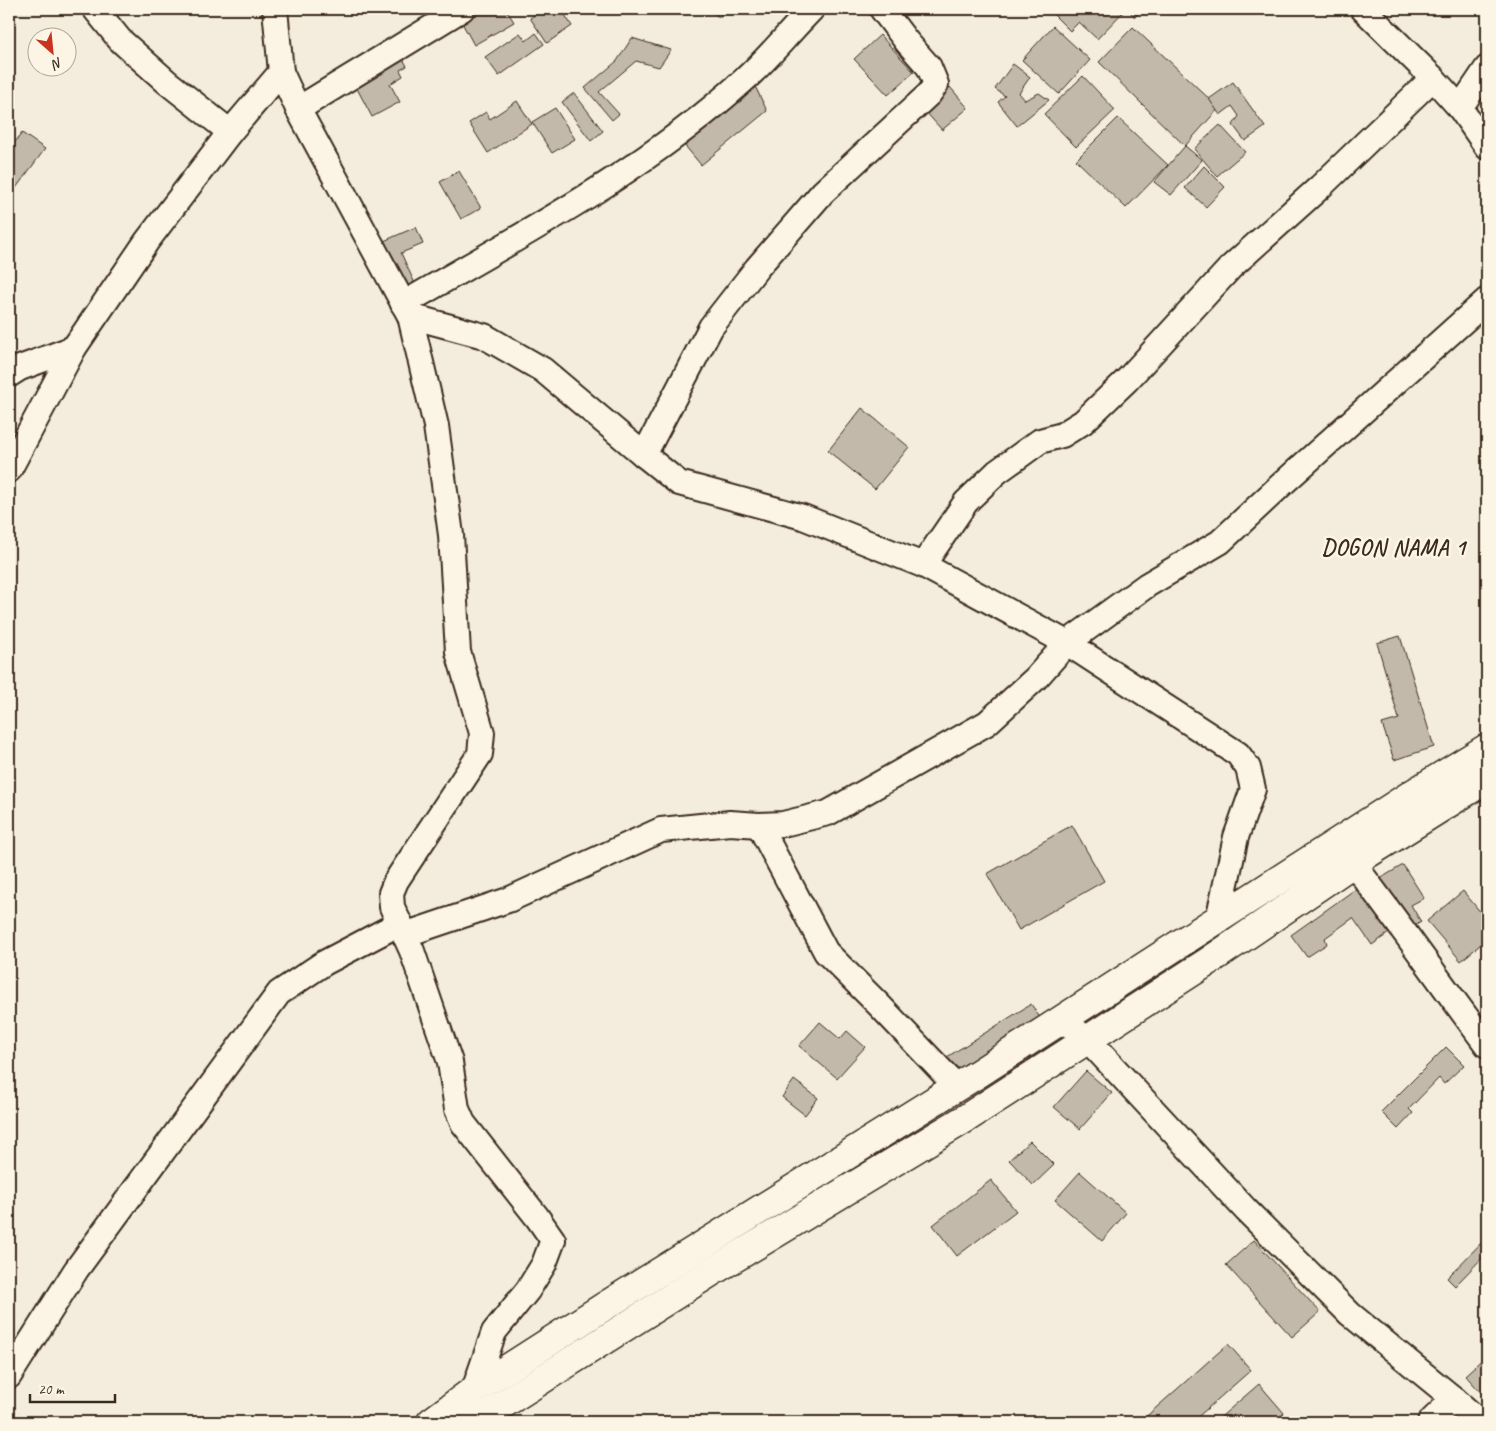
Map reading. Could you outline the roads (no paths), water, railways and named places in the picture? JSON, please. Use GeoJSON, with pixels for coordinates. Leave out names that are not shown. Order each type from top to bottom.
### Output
{"type":"FeatureCollection","features":[{"type":"Feature","properties":{"kind":"street"},"geometry":{"type":"LineString","coordinates":[[95,9],[120,40],[167,82],[230,132]]}},
{"type":"Feature","properties":{"kind":"street"},"geometry":{"type":"LineString","coordinates":[[275,9],[281,72],[298,109],[406,310],[436,426],[451,535],[458,652],[482,733],[480,754],[396,881],[391,893],[392,907],[412,951],[450,1062],[457,1109],[463,1123],[553,1240],[544,1264],[528,1290],[494,1332],[474,1390]]}},
{"type":"Feature","properties":{"kind":"street"},"geometry":{"type":"LineString","coordinates":[[298,109],[462,9]]}},
{"type":"Feature","properties":{"kind":"street"},"geometry":{"type":"LineString","coordinates":[[406,310],[592,193],[674,138],[745,80],[812,9]]}},
{"type":"Feature","properties":{"kind":"street"},"geometry":{"type":"LineString","coordinates":[[644,455],[711,327],[756,268],[823,192],[929,94],[936,84],[929,67],[882,9]]}},
{"type":"Feature","properties":{"kind":"street"},"geometry":{"type":"LineString","coordinates":[[1363,9],[1433,78],[1460,108],[1487,147]]}},
{"type":"Feature","properties":{"kind":"street"},"geometry":{"type":"LineString","coordinates":[[1460,108],[1487,68]]}},
{"type":"Feature","properties":{"kind":"street"},"geometry":{"type":"LineString","coordinates":[[9,470],[74,348],[147,241],[230,132],[281,72]]}},
{"type":"Feature","properties":{"kind":"street"},"geometry":{"type":"LineString","coordinates":[[923,564],[966,502],[997,472],[1040,441],[1062,435],[1083,422],[1127,380],[1231,267],[1320,187],[1433,78]]}},
{"type":"Feature","properties":{"kind":"street"},"geometry":{"type":"LineString","coordinates":[[9,1376],[76,1270],[279,992],[324,963],[402,929],[508,900],[661,830],[730,823],[783,824],[828,813],[987,723],[1036,678],[1067,643],[1147,585],[1220,542],[1280,485],[1487,300]]}},
{"type":"Feature","properties":{"kind":"street"},"geometry":{"type":"LineString","coordinates":[[406,310],[484,336],[543,370],[679,483],[803,517],[923,564],[1067,643],[1238,754],[1248,768],[1253,789],[1236,837],[1218,920]]}},
{"type":"Feature","properties":{"kind":"street"},"geometry":{"type":"LineString","coordinates":[[9,375],[20,368],[74,348]]}},
{"type":"Feature","properties":{"kind":"street"},"geometry":{"type":"LineString","coordinates":[[431,1422],[474,1390],[605,1306],[1063,1020],[1412,794],[1487,748]]}},
{"type":"Feature","properties":{"kind":"street"},"geometry":{"type":"LineString","coordinates":[[475,1422],[713,1271],[968,1117],[1088,1040],[1353,863],[1487,779]]}},
{"type":"Feature","properties":{"kind":"street"},"geometry":{"type":"LineString","coordinates":[[760,825],[826,952],[957,1087]]}},
{"type":"Feature","properties":{"kind":"street"},"geometry":{"type":"LineString","coordinates":[[1353,863],[1391,912],[1444,988],[1487,1045]]}},
{"type":"Feature","properties":{"kind":"street"},"geometry":{"type":"LineString","coordinates":[[1063,1020],[1088,1040],[1246,1210],[1350,1314],[1480,1422]]}},
{"type":"Feature","properties":{"kind":"street"},"geometry":{"type":"LineString","coordinates":[[605,1306],[618,1331]]}},
{"type":"Feature","properties":{"kind":"street"},"geometry":{"type":"LineString","coordinates":[[1430,1422],[1454,1399]]}},
{"type":"Feature","properties":{"kind":"district","name":"DOGON NAMA 1"},"geometry":{"type":"Point","coordinates":[1394,548]}}]}
